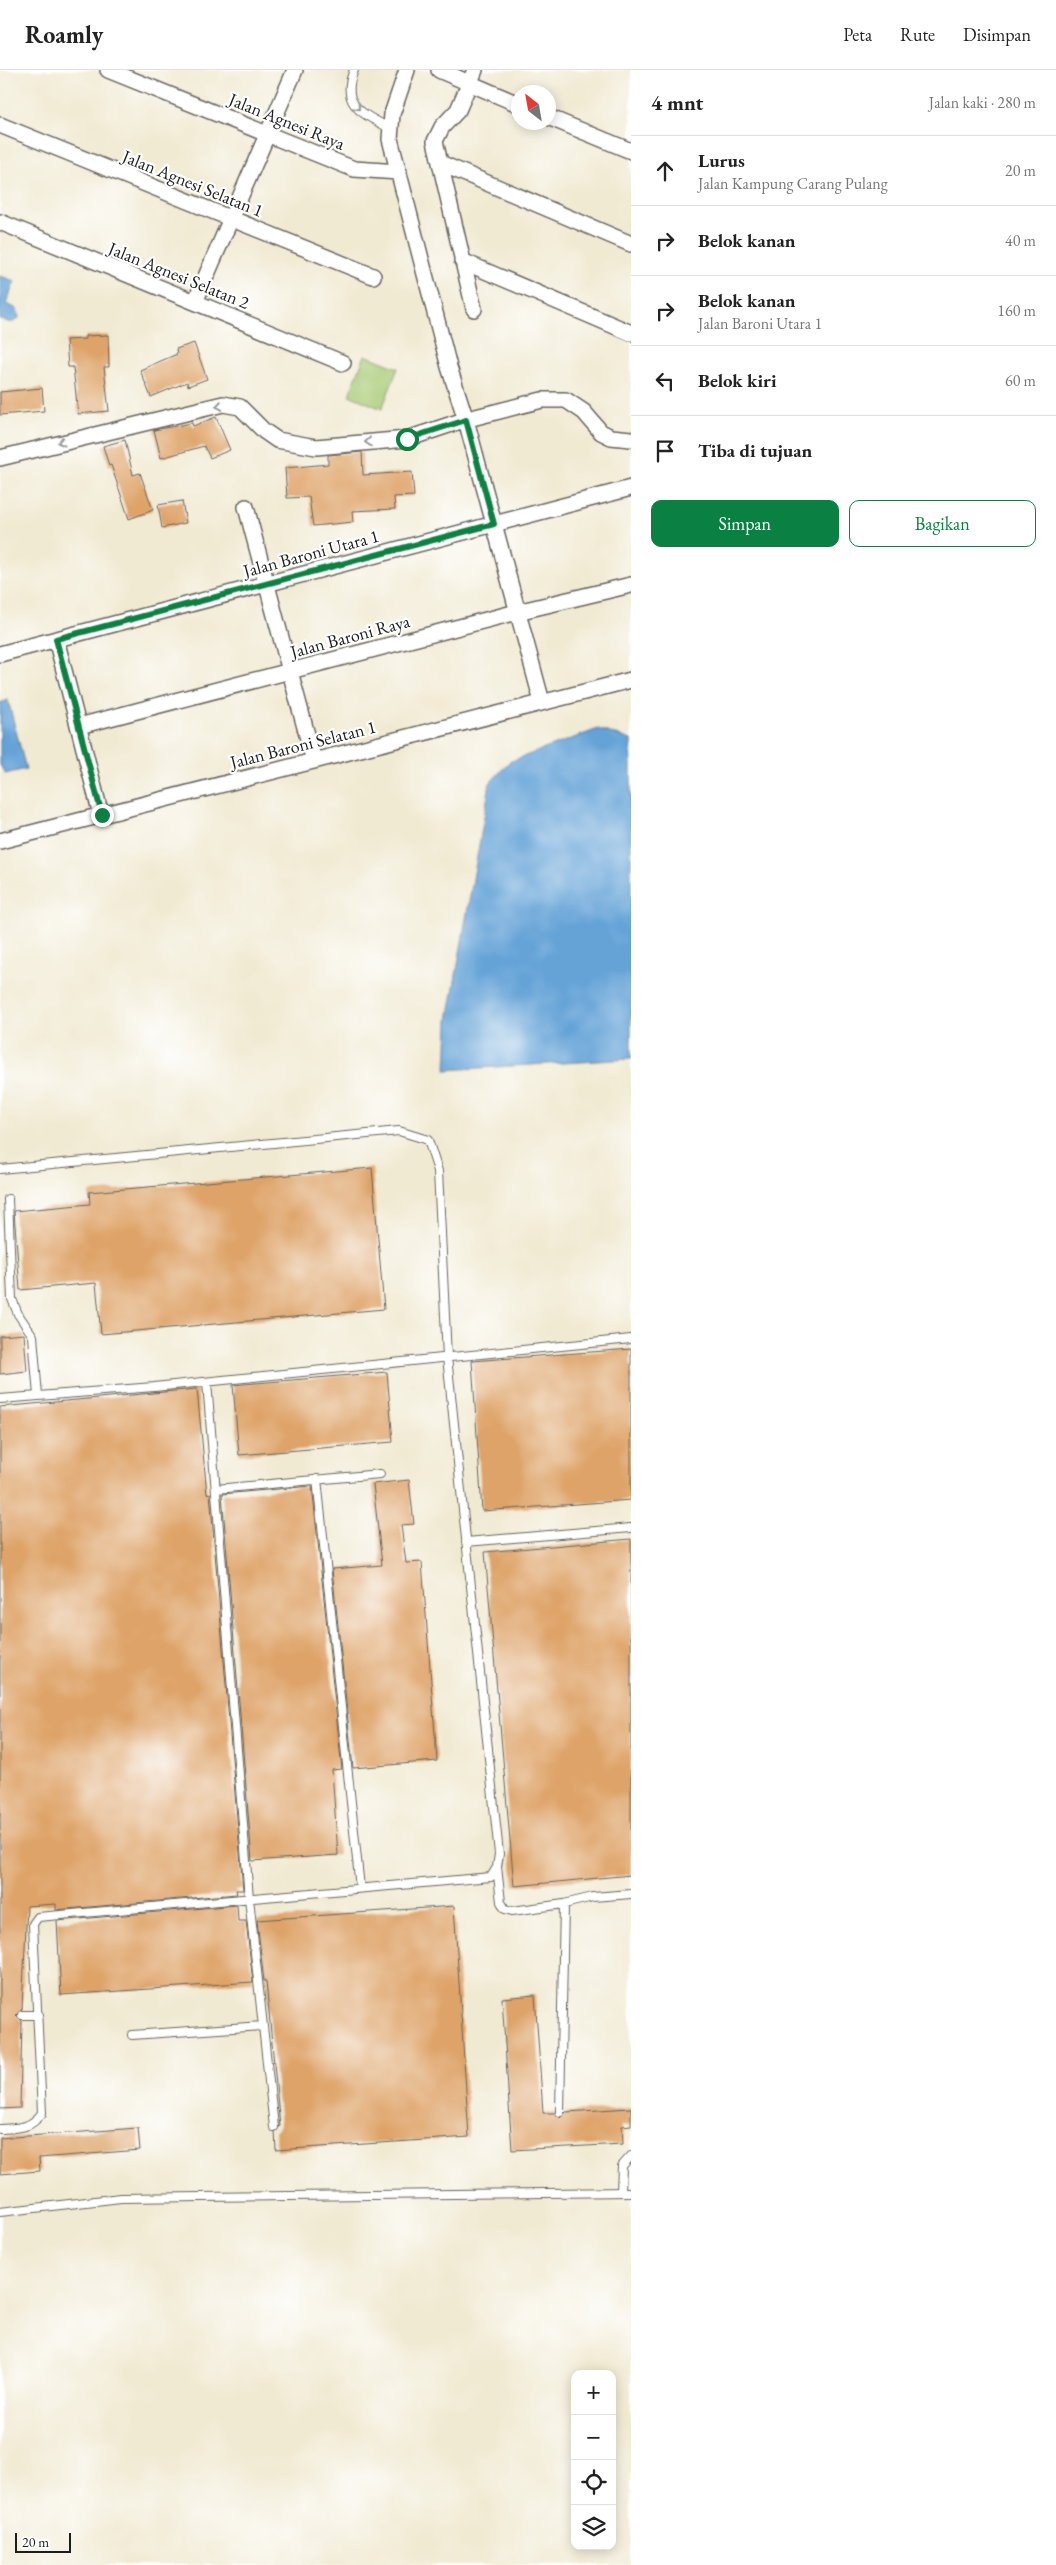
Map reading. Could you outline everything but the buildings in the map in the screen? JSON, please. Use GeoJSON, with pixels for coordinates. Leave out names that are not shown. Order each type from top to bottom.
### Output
{"type":"FeatureCollection","features":[{"type":"Feature","properties":{"kind":"street","name":"Jalan Agnesi Raya"},"geometry":{"type":"LineString","coordinates":[[108,70],[354,169],[399,172]]}},
{"type":"Feature","properties":{"kind":"street"},"geometry":{"type":"LineString","coordinates":[[195,302],[295,70]]}},
{"type":"Feature","properties":{"kind":"street"},"geometry":{"type":"LineString","coordinates":[[407,70],[392,114],[390,139],[449,367],[466,420],[542,702]]}},
{"type":"Feature","properties":{"kind":"street"},"geometry":{"type":"LineString","coordinates":[[439,70],[473,77],[511,100]]}},
{"type":"Feature","properties":{"kind":"street"},"geometry":{"type":"LineString","coordinates":[[473,77],[458,110],[442,127],[435,141],[474,309]]}},
{"type":"Feature","properties":{"kind":"street"},"geometry":{"type":"LineString","coordinates":[[556,120],[631,151]]}},
{"type":"Feature","properties":{"kind":"street","name":"Jalan Agnesi Selatan 1"},"geometry":{"type":"LineString","coordinates":[[0,124],[372,276]]}},
{"type":"Feature","properties":{"kind":"street"},"geometry":{"type":"LineString","coordinates":[[440,163],[631,244]]}},
{"type":"Feature","properties":{"kind":"street","name":"Jalan Agnesi Selatan 2"},"geometry":{"type":"LineString","coordinates":[[0,222],[343,363]]}},
{"type":"Feature","properties":{"kind":"street"},"geometry":{"type":"LineString","coordinates":[[462,261],[631,333]]}},
{"type":"Feature","properties":{"kind":"street"},"geometry":{"type":"LineString","coordinates":[[0,458],[222,404],[240,408],[277,440],[316,447],[407,439],[466,420],[542,400],[566,400],[584,412],[601,432],[611,437],[631,439]]}},
{"type":"Feature","properties":{"kind":"street","name":"Jalan Baroni Utara 1"},"geometry":{"type":"LineString","coordinates":[[0,654],[631,488]]}},
{"type":"Feature","properties":{"kind":"street"},"geometry":{"type":"LineString","coordinates":[[246,506],[314,761]]}},
{"type":"Feature","properties":{"kind":"street","name":"Jalan Baroni Raya"},"geometry":{"type":"LineString","coordinates":[[79,726],[517,612],[631,585]]}},
{"type":"Feature","properties":{"kind":"street"},"geometry":{"type":"LineString","coordinates":[[56,639],[102,815]]}},
{"type":"Feature","properties":{"kind":"street","name":"Jalan Baroni Selatan 1"},"geometry":{"type":"LineString","coordinates":[[0,839],[102,815],[631,680]]}},
{"type":"Feature","properties":{"kind":"street"},"geometry":{"type":"LineString","coordinates":[[614,684],[631,690]]}},
{"type":"Feature","properties":{"kind":"lane"},"geometry":{"type":"LineString","coordinates":[[354,70],[348,83],[350,97],[358,110],[391,129]]}},
{"type":"Feature","properties":{"kind":"lane"},"geometry":{"type":"LineString","coordinates":[[0,1170],[399,1131],[428,1140],[438,1171],[448,1357],[499,1854],[497,1867],[501,1902],[505,1909],[512,1911],[564,1904],[593,1897],[631,1894]]}},
{"type":"Feature","properties":{"kind":"lane"},"geometry":{"type":"LineString","coordinates":[[8,1198],[12,1299],[18,1314],[33,1336],[38,1396]]}},
{"type":"Feature","properties":{"kind":"lane"},"geometry":{"type":"LineString","coordinates":[[0,1399],[207,1382],[631,1339]]}},
{"type":"Feature","properties":{"kind":"lane"},"geometry":{"type":"LineString","coordinates":[[207,1382],[249,1898],[274,2127]]}},
{"type":"Feature","properties":{"kind":"lane"},"geometry":{"type":"LineString","coordinates":[[216,1489],[380,1474]]}},
{"type":"Feature","properties":{"kind":"lane"},"geometry":{"type":"LineString","coordinates":[[317,1480],[360,1888]]}},
{"type":"Feature","properties":{"kind":"lane"},"geometry":{"type":"LineString","coordinates":[[466,1542],[631,1528]]}},
{"type":"Feature","properties":{"kind":"lane"},"geometry":{"type":"LineString","coordinates":[[0,2129],[26,2128],[35,2123],[42,2113],[39,2015],[32,1924],[38,1917],[491,1877],[497,1867]]}},
{"type":"Feature","properties":{"kind":"lane"},"geometry":{"type":"LineString","coordinates":[[560,2112],[564,1904]]}},
{"type":"Feature","properties":{"kind":"lane"},"geometry":{"type":"LineString","coordinates":[[22,2015],[39,2015]]}},
{"type":"Feature","properties":{"kind":"lane"},"geometry":{"type":"LineString","coordinates":[[132,2035],[263,2026]]}},
{"type":"Feature","properties":{"kind":"lane"},"geometry":{"type":"LineString","coordinates":[[622,2192],[622,2166],[631,2156]]}},
{"type":"Feature","properties":{"kind":"lane"},"geometry":{"type":"LineString","coordinates":[[0,2212],[121,2198],[631,2192]]}},
{"type":"Feature","properties":{"kind":"green space"},"geometry":{"type":"Polygon","coordinates":[[[365,355],[398,368],[382,409],[349,395],[365,355]]]}},
{"type":"Feature","properties":{"kind":"water"},"geometry":{"type":"Polygon","coordinates":[[[0,276],[15,281],[6,304],[14,307],[18,312],[19,318],[12,322],[0,319],[0,276]]]}},
{"type":"Feature","properties":{"kind":"water"},"geometry":{"type":"Polygon","coordinates":[[[8,700],[26,769],[5,774],[0,765],[0,703],[8,700]]]}},
{"type":"Feature","properties":{"kind":"water"},"geometry":{"type":"Polygon","coordinates":[[[598,729],[631,740],[631,1059],[446,1070],[448,1020],[490,783],[509,762],[598,729]]]}},
{"type":"Feature","properties":{"kind":"route"},"geometry":{"type":"LineString","coordinates":[[102,815],[56,639],[494,524],[466,420],[407,439]]}}]}
